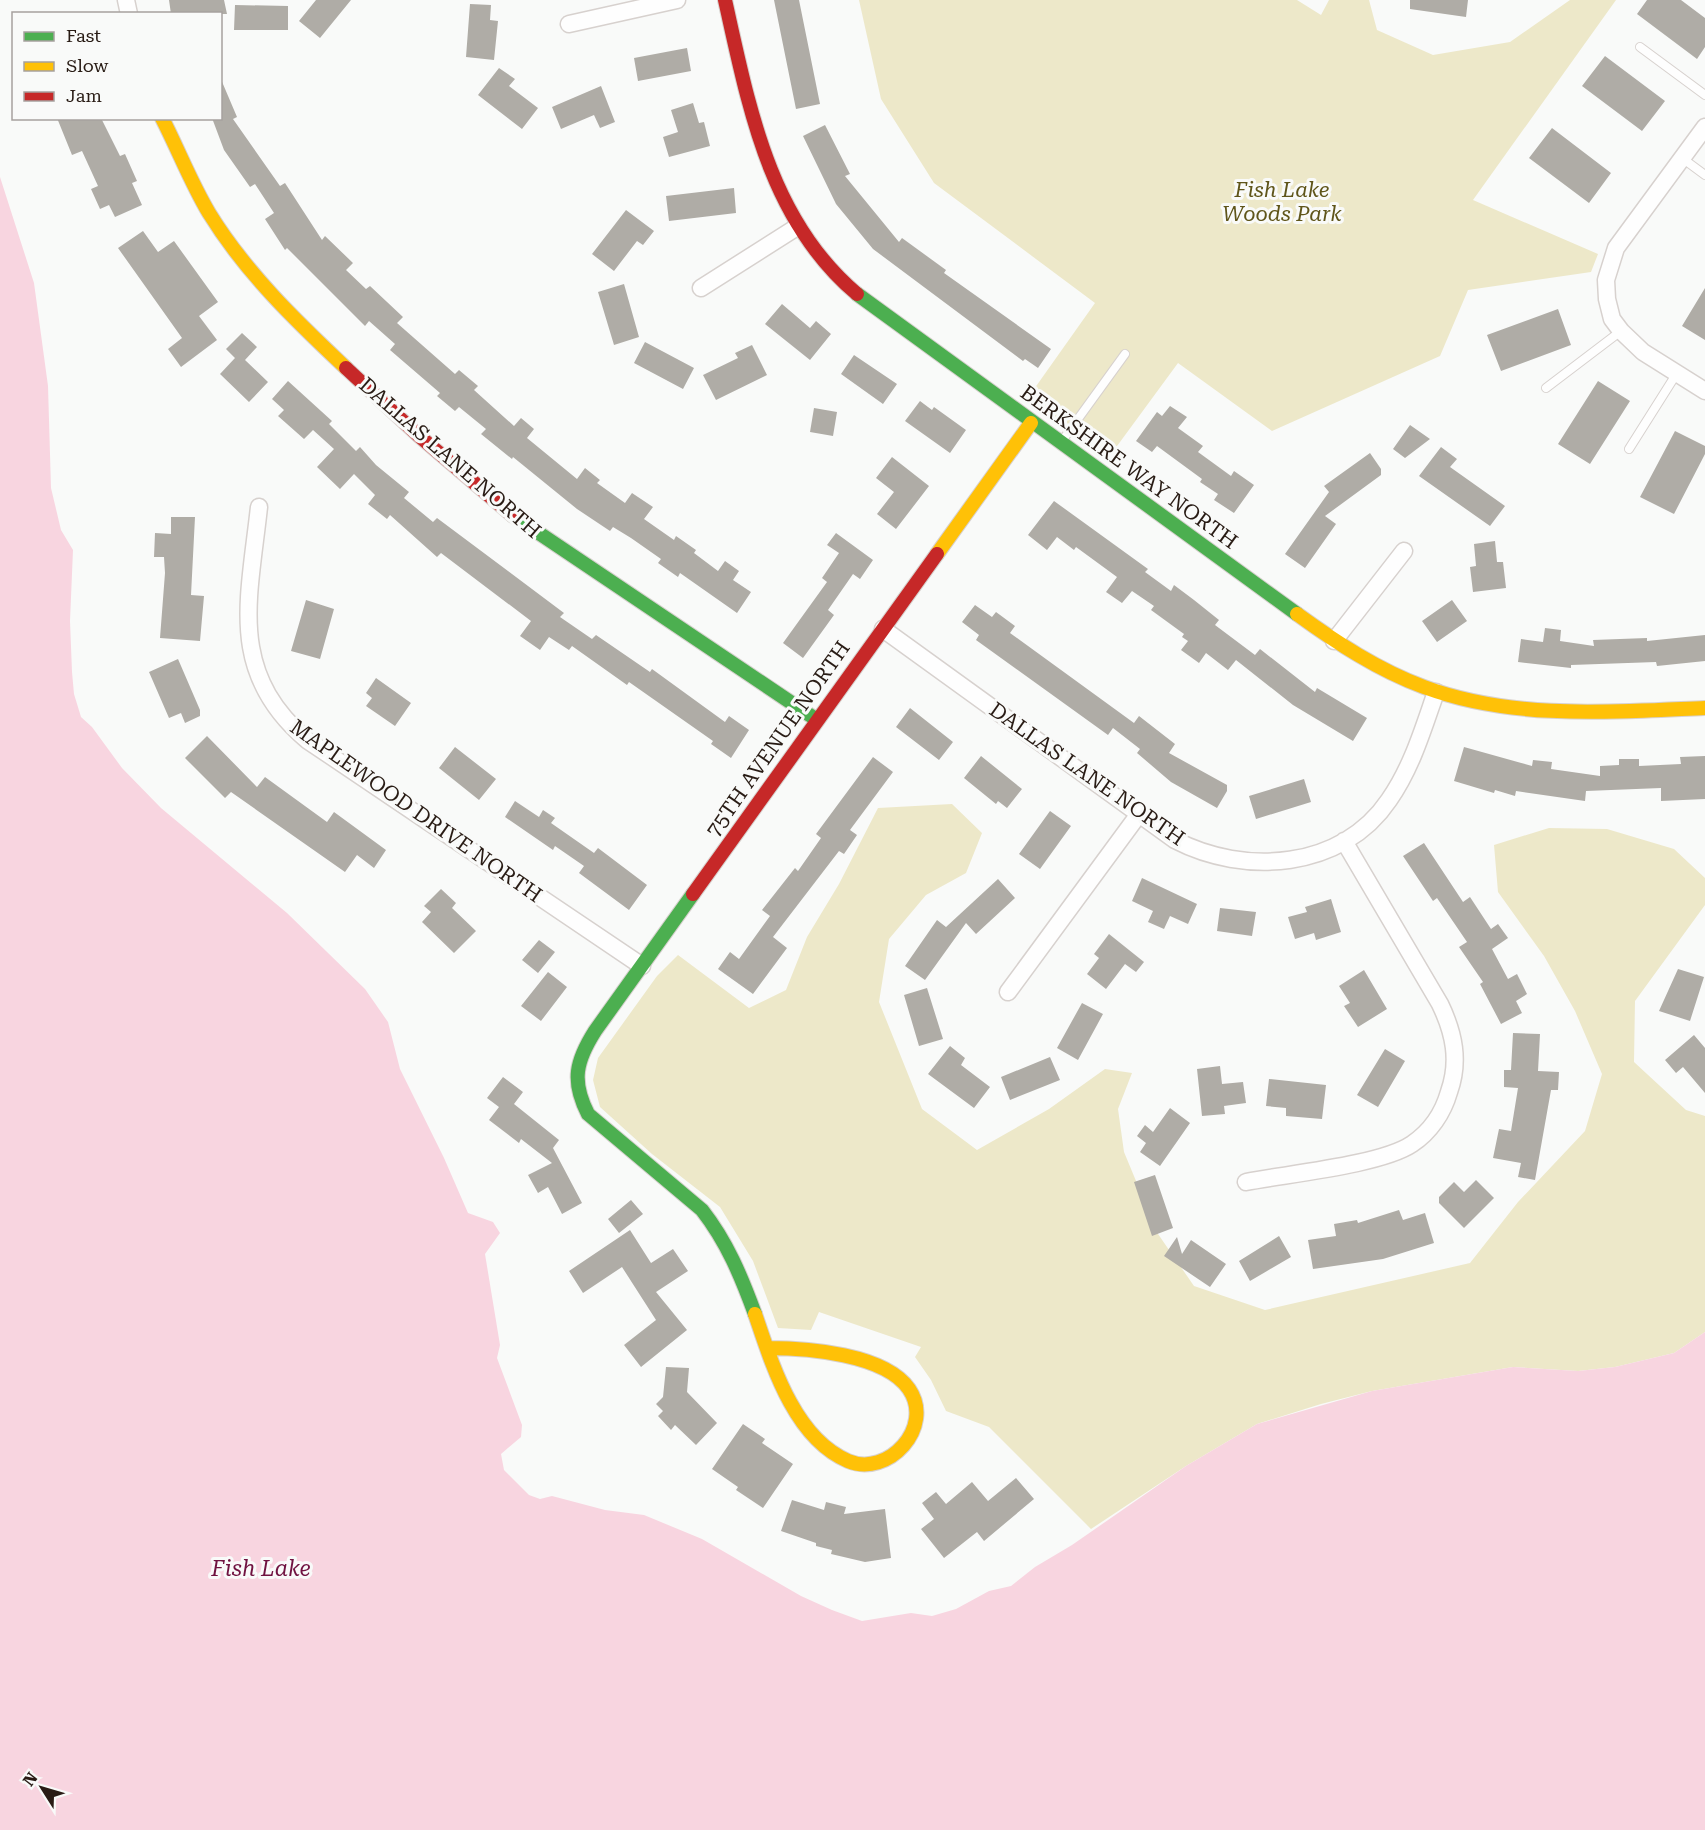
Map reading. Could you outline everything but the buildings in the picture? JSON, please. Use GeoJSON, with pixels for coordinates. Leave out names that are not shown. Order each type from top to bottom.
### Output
{"type":"FeatureCollection","features":[{"type":"Feature","properties":{"kind":"street"},"geometry":{"type":"LineString","coordinates":[[569,24],[676,0]]}},
{"type":"Feature","properties":{"kind":"street","name":"BERKSHIRE WAY NORTH"},"geometry":{"type":"LineString","coordinates":[[725,0],[753,123],[766,166],[797,227],[831,272],[855,293],[1031,423],[1335,641],[1379,667],[1436,692],[1497,705],[1560,712],[1705,708]]}},
{"type":"Feature","properties":{"kind":"street","name":"DALLAS LANE NORTH"},"geometry":{"type":"LineString","coordinates":[[163,120],[209,213],[246,264],[287,313],[418,435],[490,498],[543,538],[817,720]]}},
{"type":"Feature","properties":{"kind":"street"},"geometry":{"type":"LineString","coordinates":[[1705,127],[1627,232],[1609,264],[1606,280],[1607,299],[1612,319],[1621,331],[1643,352],[1705,391]]}},
{"type":"Feature","properties":{"kind":"street"},"geometry":{"type":"LineString","coordinates":[[701,288],[797,227]]}},
{"type":"Feature","properties":{"kind":"street","name":"75TH AVENUE NORTH"},"geometry":{"type":"LineString","coordinates":[[768,1348],[737,1264],[712,1223],[702,1210],[588,1114],[577,1086],[578,1062],[585,1047],[642,966],[1031,423]]}},
{"type":"Feature","properties":{"kind":"street","name":"MAPLEWOOD DRIVE NORTH"},"geometry":{"type":"LineString","coordinates":[[259,507],[247,627],[251,657],[263,688],[281,716],[308,740],[642,966]]}},
{"type":"Feature","properties":{"kind":"street"},"geometry":{"type":"LineString","coordinates":[[1335,641],[1404,550]]}},
{"type":"Feature","properties":{"kind":"street","name":"DALLAS LANE NORTH"},"geometry":{"type":"LineString","coordinates":[[883,629],[1175,840],[1198,852],[1248,863],[1271,863],[1319,853],[1344,841],[1388,803],[1404,777],[1436,692]]}},
{"type":"Feature","properties":{"kind":"street"},"geometry":{"type":"LineString","coordinates":[[1008,992],[1139,814]]}},
{"type":"Feature","properties":{"kind":"street"},"geometry":{"type":"LineString","coordinates":[[1246,1182],[1384,1156],[1412,1144],[1433,1125],[1446,1103],[1455,1077],[1455,1054],[1448,1020],[1344,841]]}},
{"type":"Feature","properties":{"kind":"street"},"geometry":{"type":"LineString","coordinates":[[768,1348],[810,1348],[877,1368],[900,1380],[910,1390],[916,1407],[915,1426],[906,1445],[894,1456],[879,1463],[861,1465],[847,1460],[829,1448],[812,1431],[785,1394],[768,1348]]}},
{"type":"Feature","properties":{"kind":"lane"},"geometry":{"type":"LineString","coordinates":[[1640,47],[1705,95]]}},
{"type":"Feature","properties":{"kind":"lane"},"geometry":{"type":"LineString","coordinates":[[1682,158],[1705,175]]}},
{"type":"Feature","properties":{"kind":"lane"},"geometry":{"type":"LineString","coordinates":[[1546,388],[1621,331]]}},
{"type":"Feature","properties":{"kind":"lane"},"geometry":{"type":"LineString","coordinates":[[1060,443],[1125,354]]}},
{"type":"Feature","properties":{"kind":"lane"},"geometry":{"type":"LineString","coordinates":[[1629,449],[1677,373]]}},
{"type":"Feature","properties":{"kind":"green space","name":"Fish Lake Woods Park"},"geometry":{"type":"Polygon","coordinates":[[[859,0],[1297,0],[1321,15],[1329,0],[1369,0],[1377,30],[1433,55],[1510,42],[1570,0],[1616,0],[1473,200],[1598,254],[1591,272],[1468,290],[1440,356],[1272,431],[1178,363],[1109,457],[1027,399],[1095,303],[934,183],[881,99],[859,0]]]}},
{"type":"Feature","properties":{"kind":"green space"},"geometry":{"type":"Polygon","coordinates":[[[952,804],[982,833],[966,873],[926,895],[889,939],[879,1002],[922,1109],[977,1150],[1049,1109],[1105,1069],[1132,1073],[1118,1109],[1124,1152],[1158,1234],[1194,1286],[1265,1310],[1470,1263],[1518,1202],[1585,1131],[1602,1074],[1575,1011],[1544,956],[1498,892],[1494,845],[1549,828],[1607,829],[1674,849],[1705,878],[1705,905],[1635,1001],[1634,1062],[1686,1110],[1705,1116],[1705,1332],[1674,1353],[1615,1367],[1578,1371],[1513,1367],[1372,1391],[1257,1424],[1186,1466],[1091,1529],[989,1427],[946,1411],[931,1380],[915,1357],[921,1347],[819,1312],[811,1330],[778,1328],[753,1261],[720,1207],[652,1154],[600,1107],[593,1080],[598,1058],[657,976],[678,955],[749,1008],[786,990],[807,937],[839,884],[878,808],[952,804]]]}},
{"type":"Feature","properties":{"kind":"water","name":"Fish Lake"},"geometry":{"type":"Polygon","coordinates":[[[0,177],[34,283],[48,386],[51,488],[61,530],[73,550],[70,621],[72,672],[74,694],[81,717],[92,727],[122,768],[161,808],[287,913],[365,989],[388,1022],[400,1069],[468,1213],[493,1222],[500,1233],[485,1254],[500,1345],[497,1358],[522,1425],[521,1437],[501,1454],[504,1470],[529,1495],[540,1499],[552,1496],[605,1510],[644,1515],[702,1539],[801,1596],[862,1621],[911,1613],[932,1616],[956,1609],[989,1591],[1011,1586],[1035,1567],[1072,1545],[1186,1466],[1257,1424],[1372,1391],[1513,1367],[1578,1371],[1615,1367],[1674,1353],[1705,1332],[1705,1830],[0,1830],[0,177]]]}},
{"type":"Feature","properties":{"kind":"traffic: fast"},"geometry":{"type":"LineString","coordinates":[[857,294],[1297,614]]}},
{"type":"Feature","properties":{"kind":"traffic: fast"},"geometry":{"type":"LineString","coordinates":[[512,515],[817,720]]}},
{"type":"Feature","properties":{"kind":"traffic: fast"},"geometry":{"type":"LineString","coordinates":[[693,894],[595,1031],[580,1062],[579,1091],[588,1114],[702,1210],[719,1234],[733,1260],[755,1314]]}},
{"type":"Feature","properties":{"kind":"traffic: slow"},"geometry":{"type":"LineString","coordinates":[[163,120],[202,202],[223,235],[255,276],[346,368]]}},
{"type":"Feature","properties":{"kind":"traffic: slow"},"geometry":{"type":"LineString","coordinates":[[937,554],[1031,423]]}},
{"type":"Feature","properties":{"kind":"traffic: slow"},"geometry":{"type":"LineString","coordinates":[[1297,614],[1374,664],[1424,687],[1458,698],[1492,705],[1563,711],[1705,708]]}},
{"type":"Feature","properties":{"kind":"traffic: slow"},"geometry":{"type":"LineString","coordinates":[[755,1314],[769,1355],[788,1398],[799,1418],[829,1450],[848,1461],[863,1464],[878,1462],[892,1456],[912,1433],[916,1419],[915,1404],[909,1389],[898,1377],[882,1368],[844,1355],[803,1349],[768,1348]]}},
{"type":"Feature","properties":{"kind":"traffic: jam"},"geometry":{"type":"LineString","coordinates":[[725,0],[754,121],[783,197],[803,232],[827,265],[857,294]]}},
{"type":"Feature","properties":{"kind":"traffic: jam"},"geometry":{"type":"LineString","coordinates":[[346,368],[418,435],[512,515]]}},
{"type":"Feature","properties":{"kind":"traffic: jam"},"geometry":{"type":"LineString","coordinates":[[693,894],[937,554]]}}]}
